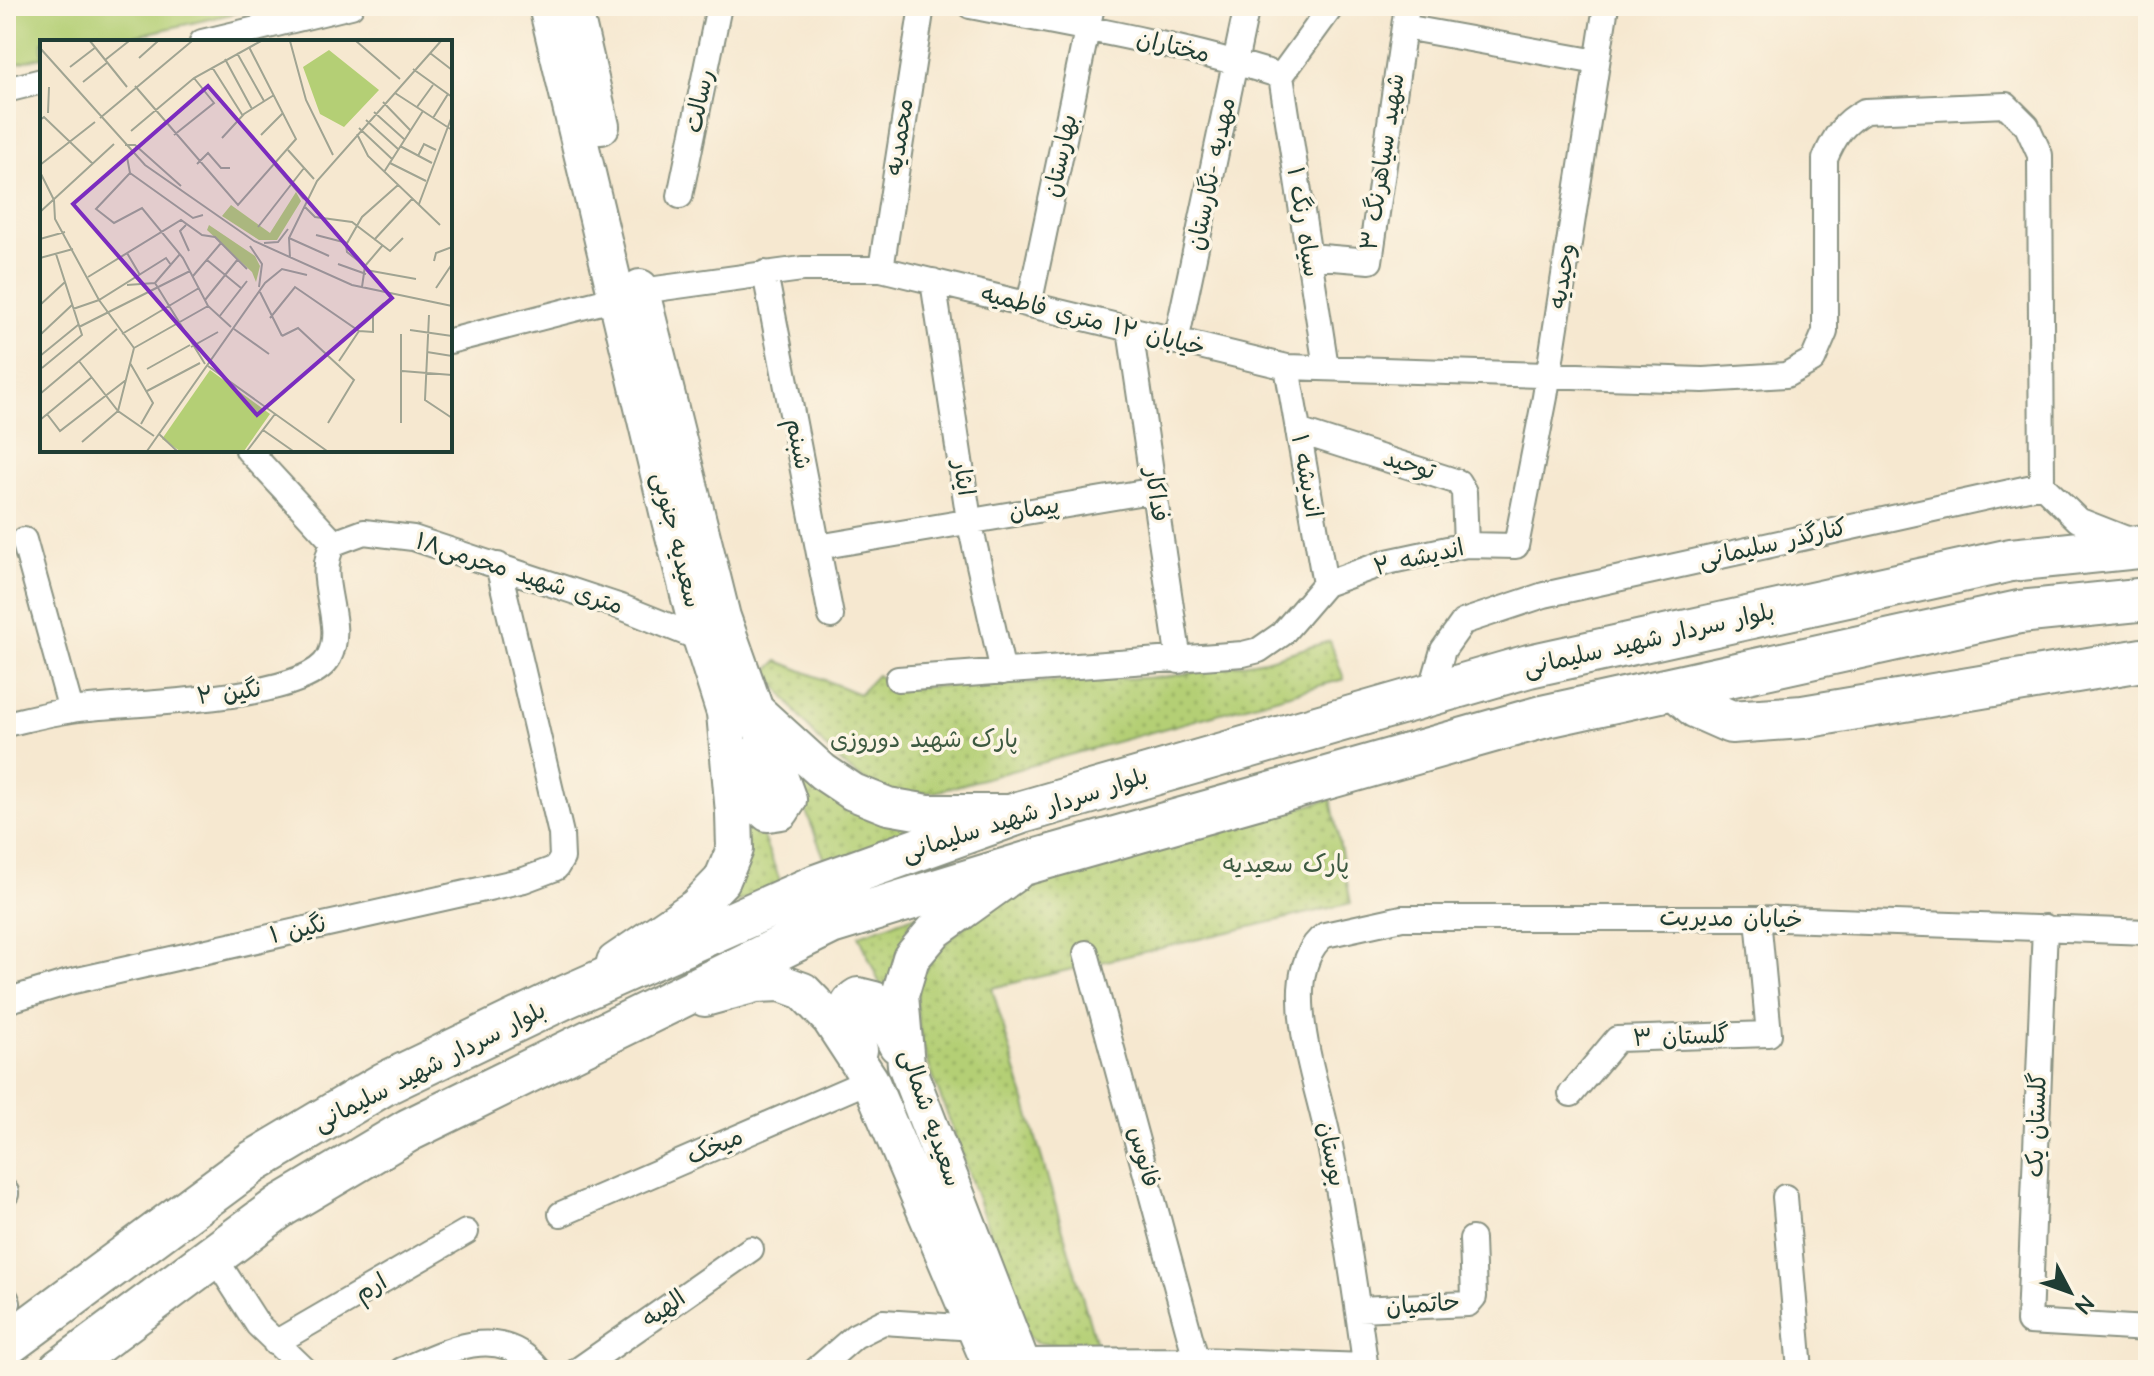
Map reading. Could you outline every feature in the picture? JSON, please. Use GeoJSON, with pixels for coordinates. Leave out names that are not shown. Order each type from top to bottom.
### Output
{"type":"FeatureCollection","features":[{"type":"Feature","properties":{"kind":"highway","name":"بلوار سردار شهید سلیمانی"},"geometry":{"type":"LineString","coordinates":[[6,1345],[253,1162],[384,1084],[563,998],[816,886],[1022,812],[1529,666],[2011,560],[2148,546]]}},
{"type":"Feature","properties":{"kind":"highway"},"geometry":{"type":"LineString","coordinates":[[1930,578],[1922,596],[1932,610],[1959,625]]}},
{"type":"Feature","properties":{"kind":"highway","name":"بلوار سردار شهید سلیمانی"},"geometry":{"type":"LineString","coordinates":[[60,1370],[281,1206],[409,1130],[653,1013],[831,923],[1027,863],[1542,717],[2019,612],[2148,599]]}},
{"type":"Feature","properties":{"kind":"highway"},"geometry":{"type":"LineString","coordinates":[[1826,601],[1839,608],[1848,620],[1840,651]]}},
{"type":"Feature","properties":{"kind":"highway"},"geometry":{"type":"LineString","coordinates":[[1675,688],[1697,707],[1731,722],[1803,717],[2148,659]]}},
{"type":"Feature","properties":{"kind":"main road","name":"سعیدیه جنوبی"},"geometry":{"type":"LineString","coordinates":[[547,6],[722,617],[740,711],[735,849],[722,880],[696,907],[563,998]]}},
{"type":"Feature","properties":{"kind":"main road","name":"سعیدیه جنوبی"},"geometry":{"type":"LineString","coordinates":[[573,6],[701,639],[740,711],[853,792],[888,806],[928,813],[1022,812]]}},
{"type":"Feature","properties":{"kind":"main road","name":"سعیدیه شمالی"},"geometry":{"type":"LineString","coordinates":[[1012,1367],[906,1065],[900,995],[911,958],[934,931],[1027,863]]}},
{"type":"Feature","properties":{"kind":"main road","name":"سعیدیه شمالی"},"geometry":{"type":"LineString","coordinates":[[653,1013],[756,984],[781,983],[803,991],[830,1019],[870,1080],[975,1328],[1012,1367]]}},
{"type":"Feature","properties":{"kind":"main road"},"geometry":{"type":"LineString","coordinates":[[870,1080],[846,1013],[850,1002],[858,996],[869,996],[877,1004],[906,1065]]}},
{"type":"Feature","properties":{"kind":"street"},"geometry":{"type":"LineString","coordinates":[[210,40],[351,6]]}},
{"type":"Feature","properties":{"kind":"street","name":"رسالت"},"geometry":{"type":"LineString","coordinates":[[680,196],[719,6]]}},
{"type":"Feature","properties":{"kind":"street","name":"محمدیه"},"geometry":{"type":"LineString","coordinates":[[881,269],[922,6]]}},
{"type":"Feature","properties":{"kind":"street","name":"مختاران"},"geometry":{"type":"LineString","coordinates":[[970,6],[1090,18],[1281,76]]}},
{"type":"Feature","properties":{"kind":"street","name":"مهدیه -نگارستان"},"geometry":{"type":"LineString","coordinates":[[1176,342],[1247,6]]}},
{"type":"Feature","properties":{"kind":"street"},"geometry":{"type":"LineString","coordinates":[[1281,76],[1332,6]]}},
{"type":"Feature","properties":{"kind":"street","name":"وحیدیه"},"geometry":{"type":"LineString","coordinates":[[1516,546],[1548,373],[1606,6]]}},
{"type":"Feature","properties":{"kind":"street"},"geometry":{"type":"LineString","coordinates":[[1406,16],[1597,62]]}},
{"type":"Feature","properties":{"kind":"street","name":"شهید سیاهرنگ ۳"},"geometry":{"type":"LineString","coordinates":[[1309,256],[1370,261],[1406,16]]}},
{"type":"Feature","properties":{"kind":"street","name":"بهارستان"},"geometry":{"type":"LineString","coordinates":[[1029,305],[1090,18]]}},
{"type":"Feature","properties":{"kind":"street","name":"سیاه رنگ ۱"},"geometry":{"type":"LineString","coordinates":[[1281,76],[1326,367]]}},
{"type":"Feature","properties":{"kind":"street"},"geometry":{"type":"LineString","coordinates":[[6,90],[40,82]]}},
{"type":"Feature","properties":{"kind":"street","name":"خیابان ۱۲ متری فاطمیه"},"geometry":{"type":"LineString","coordinates":[[452,340],[629,294],[765,273],[881,269],[1287,367],[1703,380],[1786,375],[1813,360],[1825,332],[1825,159],[1833,137],[1853,117],[1865,111],[2006,105],[2027,126],[2040,155],[2042,485]]}},
{"type":"Feature","properties":{"kind":"street","name":"شبنم"},"geometry":{"type":"LineString","coordinates":[[765,273],[831,616]]}},
{"type":"Feature","properties":{"kind":"street","name":"ایثار"},"geometry":{"type":"LineString","coordinates":[[933,281],[969,520],[1003,672]]}},
{"type":"Feature","properties":{"kind":"street","name":"فداکار"},"geometry":{"type":"LineString","coordinates":[[1130,330],[1179,661]]}},
{"type":"Feature","properties":{"kind":"street","name":"اندیشه ۱"},"geometry":{"type":"LineString","coordinates":[[1287,367],[1325,584]]}},
{"type":"Feature","properties":{"kind":"street","name":"توحید"},"geometry":{"type":"LineString","coordinates":[[1298,431],[1458,482],[1464,492],[1466,545]]}},
{"type":"Feature","properties":{"kind":"street"},"geometry":{"type":"LineString","coordinates":[[250,452],[334,543]]}},
{"type":"Feature","properties":{"kind":"street"},"geometry":{"type":"LineString","coordinates":[[2042,485],[2078,520],[2148,546]]}},
{"type":"Feature","properties":{"kind":"street","name":"کنارگذر سلیمانی"},"geometry":{"type":"LineString","coordinates":[[1430,695],[1443,650],[1463,622],[1544,595],[2042,485]]}},
{"type":"Feature","properties":{"kind":"street","name":"پیمان"},"geometry":{"type":"LineString","coordinates":[[818,547],[1156,490]]}},
{"type":"Feature","properties":{"kind":"street","name":"۱۸متری شهید محرمی"},"geometry":{"type":"LineString","coordinates":[[334,543],[355,534],[394,534],[498,565],[701,639]]}},
{"type":"Feature","properties":{"kind":"street"},"geometry":{"type":"LineString","coordinates":[[24,540],[71,710]]}},
{"type":"Feature","properties":{"kind":"street","name":"نگین ۲"},"geometry":{"type":"LineString","coordinates":[[6,724],[71,710],[264,690],[316,671],[329,657],[333,642],[327,568],[334,543]]}},
{"type":"Feature","properties":{"kind":"street","name":"اندیشه ۲"},"geometry":{"type":"LineString","coordinates":[[1325,584],[1387,562],[1466,545],[1516,546]]}},
{"type":"Feature","properties":{"kind":"street","name":"نگین ۱"},"geometry":{"type":"LineString","coordinates":[[6,1001],[69,982],[544,875],[556,868],[560,861],[561,834],[498,565]]}},
{"type":"Feature","properties":{"kind":"street"},"geometry":{"type":"LineString","coordinates":[[898,679],[1179,661],[1259,650],[1282,634],[1325,584]]}},
{"type":"Feature","properties":{"kind":"street","name":"خیابان مدیریت"},"geometry":{"type":"LineString","coordinates":[[1316,940],[1325,935],[1402,918],[1758,918],[2148,932]]}},
{"type":"Feature","properties":{"kind":"street","name":"گلستان ۳"},"geometry":{"type":"LineString","coordinates":[[1571,1094],[1617,1039],[1769,1034],[1758,918]]}},
{"type":"Feature","properties":{"kind":"street","name":"گلستان یک"},"geometry":{"type":"LineString","coordinates":[[2045,927],[2029,1322],[2148,1329]]}},
{"type":"Feature","properties":{"kind":"street","name":"بوستان"},"geometry":{"type":"LineString","coordinates":[[1316,940],[1303,973],[1303,1018],[1359,1309],[1366,1368]]}},
{"type":"Feature","properties":{"kind":"street","name":"فانوس"},"geometry":{"type":"LineString","coordinates":[[1086,953],[1199,1365]]}},
{"type":"Feature","properties":{"kind":"street","name":"میخک"},"geometry":{"type":"LineString","coordinates":[[561,1214],[870,1080]]}},
{"type":"Feature","properties":{"kind":"street"},"geometry":{"type":"LineString","coordinates":[[1785,1197],[1800,1370]]}},
{"type":"Feature","properties":{"kind":"street","name":"ارم"},"geometry":{"type":"LineString","coordinates":[[213,1255],[258,1325],[289,1361],[466,1232]]}},
{"type":"Feature","properties":{"kind":"street","name":"حاتمیان"},"geometry":{"type":"LineString","coordinates":[[1359,1309],[1468,1304],[1474,1297],[1472,1239]]}},
{"type":"Feature","properties":{"kind":"street","name":"الهیه"},"geometry":{"type":"LineString","coordinates":[[578,1370],[751,1249]]}},
{"type":"Feature","properties":{"kind":"street"},"geometry":{"type":"LineString","coordinates":[[816,1370],[855,1336],[883,1322],[975,1328]]}},
{"type":"Feature","properties":{"kind":"street"},"geometry":{"type":"LineString","coordinates":[[402,1370],[456,1347],[492,1342],[526,1354],[539,1370]]}},
{"type":"Feature","properties":{"kind":"street"},"geometry":{"type":"LineString","coordinates":[[1012,1367],[1199,1365],[1366,1368]]}},
{"type":"Feature","properties":{"kind":"green space"},"geometry":{"type":"Polygon","coordinates":[[[6,6],[266,6],[118,40],[40,40],[40,58],[6,66],[6,6]]]}},
{"type":"Feature","properties":{"kind":"green space","name":"پارک شهید دوروزی"},"geometry":{"type":"Polygon","coordinates":[[[1330,641],[1344,679],[935,792],[911,794],[897,793],[875,785],[838,761],[766,672],[778,661],[859,694],[877,675],[896,688],[1166,677],[1265,660],[1330,641]]]}},
{"type":"Feature","properties":{"kind":"green space"},"geometry":{"type":"Polygon","coordinates":[[[782,750],[943,824],[827,865],[782,750]]]}},
{"type":"Feature","properties":{"kind":"green space"},"geometry":{"type":"Polygon","coordinates":[[[739,776],[781,883],[693,922],[739,776]]]}},
{"type":"Feature","properties":{"kind":"green space","name":"پارک سعیدیه"},"geometry":{"type":"Polygon","coordinates":[[[1331,799],[1351,903],[992,988],[1097,1347],[1036,1343],[1026,1334],[928,1064],[917,1014],[921,979],[947,942],[966,925],[1008,897],[1046,879],[1331,799]]]}},
{"type":"Feature","properties":{"kind":"green space"},"geometry":{"type":"Polygon","coordinates":[[[958,901],[888,1003],[859,935],[958,901]]]}}]}
